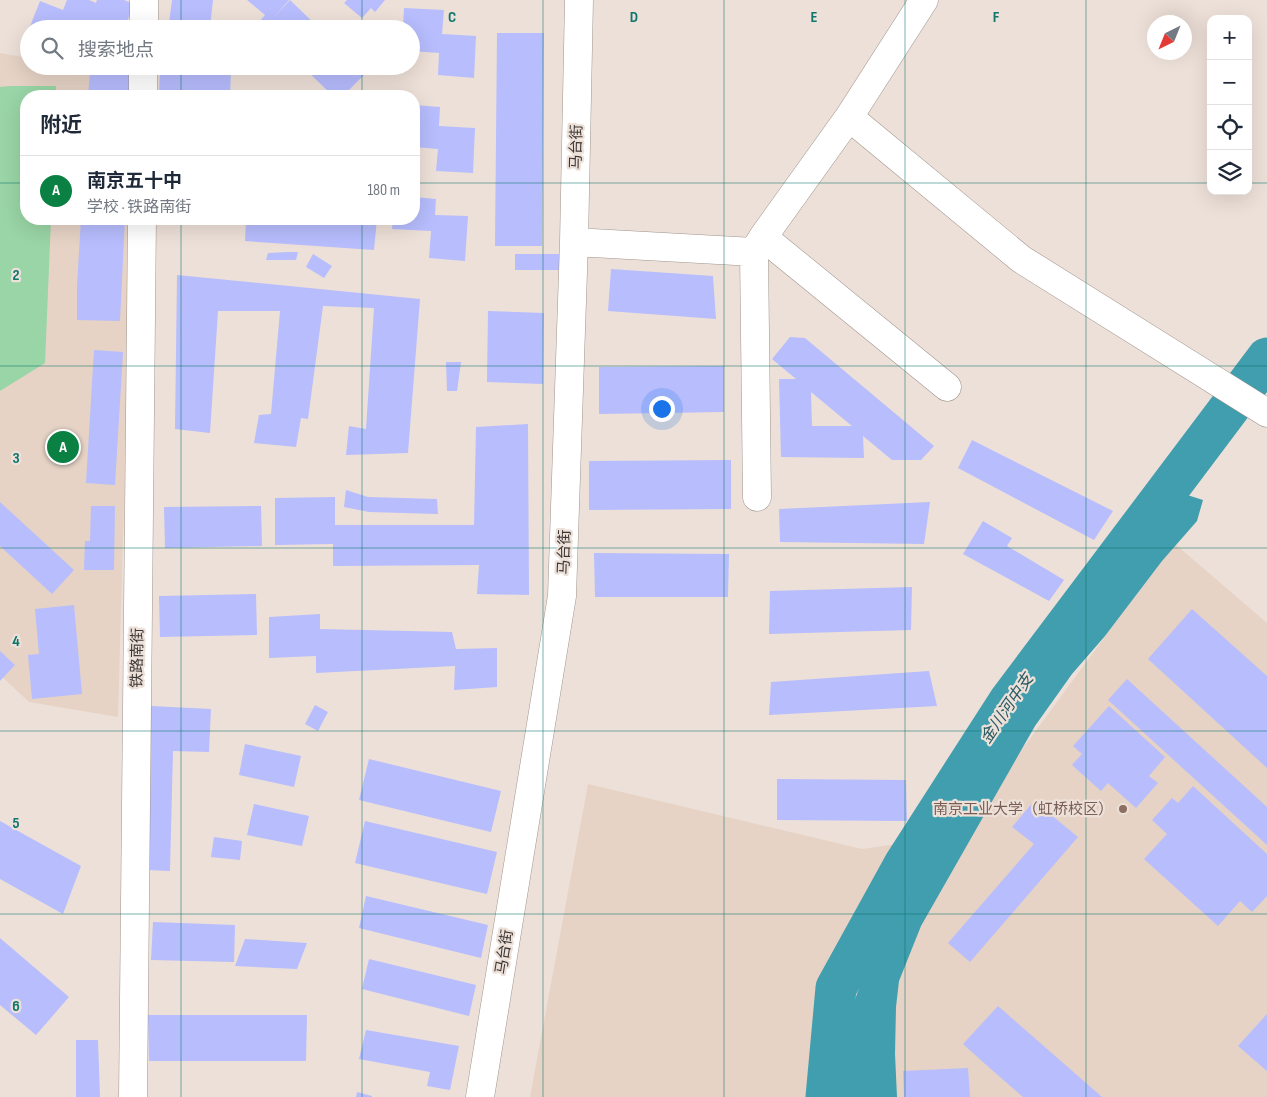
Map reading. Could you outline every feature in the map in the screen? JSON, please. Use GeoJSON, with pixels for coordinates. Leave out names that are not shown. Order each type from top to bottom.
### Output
{"type":"FeatureCollection","features":[{"type":"Feature","properties":{"kind":"street"},"geometry":{"type":"LineString","coordinates":[[144,0],[144,20]]}},
{"type":"Feature","properties":{"kind":"street","name":"马台街"},"geometry":{"type":"LineString","coordinates":[[480,1097],[562,596],[574,242],[579,0]]}},
{"type":"Feature","properties":{"kind":"street"},"geometry":{"type":"LineString","coordinates":[[757,497],[758,245],[850,117],[924,0]]}},
{"type":"Feature","properties":{"kind":"street"},"geometry":{"type":"LineString","coordinates":[[143,75],[143,90]]}},
{"type":"Feature","properties":{"kind":"street"},"geometry":{"type":"LineString","coordinates":[[850,117],[1021,259],[1267,413]]}},
{"type":"Feature","properties":{"kind":"street","name":"铁路南街"},"geometry":{"type":"LineString","coordinates":[[133,1097],[142,225]]}},
{"type":"Feature","properties":{"kind":"street"},"geometry":{"type":"LineString","coordinates":[[574,242],[758,245],[946,386]]}},
{"type":"Feature","properties":{"kind":"shaded area"},"geometry":{"type":"Polygon","coordinates":[[[0,53],[20,56],[20,75],[142,75],[141,90],[20,90],[20,225],[132,225],[118,717],[29,702],[0,675],[0,53]]]}},
{"type":"Feature","properties":{"kind":"shaded area","name":"南京工业大学（虹桥校区）"},"geometry":{"type":"Polygon","coordinates":[[[1174,543],[1267,623],[1267,1097],[530,1097],[588,784],[862,849],[959,835],[1174,543]]]}},
{"type":"Feature","properties":{"kind":"green space"},"geometry":{"type":"Polygon","coordinates":[[[56,86],[56,90],[20,90],[20,225],[51,225],[45,363],[0,391],[0,87],[56,86]]]}},
{"type":"Feature","properties":{"kind":"water"},"geometry":{"type":"Polygon","coordinates":[[[1184,494],[1203,500],[1197,521],[1162,561],[1105,636],[1072,674],[1035,726],[921,926],[899,981],[896,1007],[895,1054],[897,1097],[830,1097],[840,1042],[868,963],[998,737],[1123,563],[1171,506],[1184,494]]]}},
{"type":"Feature","properties":{"kind":"building"},"geometry":{"type":"Polygon","coordinates":[[[67,0],[89,0],[96,3],[97,0],[124,0],[134,4],[128,20],[33,20],[40,1],[63,10],[67,0]]]}},
{"type":"Feature","properties":{"kind":"building"},"geometry":{"type":"Polygon","coordinates":[[[172,0],[213,0],[211,20],[169,20],[172,0]]]}},
{"type":"Feature","properties":{"kind":"building"},"geometry":{"type":"Polygon","coordinates":[[[247,0],[289,0],[272,19],[290,0],[311,20],[261,20],[265,15],[247,0]]]}},
{"type":"Feature","properties":{"kind":"building"},"geometry":{"type":"Polygon","coordinates":[[[347,0],[385,0],[375,12],[371,8],[362,18],[344,3],[347,0]]]}},
{"type":"Feature","properties":{"kind":"building"},"geometry":{"type":"Polygon","coordinates":[[[404,8],[444,10],[442,34],[476,36],[474,78],[438,75],[439,53],[420,52],[420,20],[403,20],[404,8]]]}},
{"type":"Feature","properties":{"kind":"building"},"geometry":{"type":"Polygon","coordinates":[[[497,33],[544,33],[542,246],[495,246],[497,33]]]}},
{"type":"Feature","properties":{"kind":"building"},"geometry":{"type":"Polygon","coordinates":[[[90,75],[133,75],[132,90],[89,90],[90,75]]]}},
{"type":"Feature","properties":{"kind":"building"},"geometry":{"type":"Polygon","coordinates":[[[160,75],[231,75],[230,90],[159,90],[160,75]]]}},
{"type":"Feature","properties":{"kind":"building"},"geometry":{"type":"Polygon","coordinates":[[[311,75],[364,75],[349,90],[327,90],[311,75]]]}},
{"type":"Feature","properties":{"kind":"building"},"geometry":{"type":"Polygon","coordinates":[[[420,105],[440,107],[439,126],[475,128],[473,173],[436,171],[438,149],[420,148],[420,105]]]}},
{"type":"Feature","properties":{"kind":"building"},"geometry":{"type":"Polygon","coordinates":[[[420,198],[436,199],[435,215],[468,216],[465,261],[429,258],[431,231],[392,229],[392,225],[420,225],[420,198]]]}},
{"type":"Feature","properties":{"kind":"building"},"geometry":{"type":"Polygon","coordinates":[[[81,225],[125,225],[120,321],[77,320],[81,225]]]}},
{"type":"Feature","properties":{"kind":"building"},"geometry":{"type":"Polygon","coordinates":[[[246,225],[376,225],[374,250],[245,241],[246,225]]]}},
{"type":"Feature","properties":{"kind":"building"},"geometry":{"type":"Polygon","coordinates":[[[298,252],[296,260],[266,260],[268,253],[298,252]]]}},
{"type":"Feature","properties":{"kind":"building"},"geometry":{"type":"Polygon","coordinates":[[[313,254],[332,266],[324,278],[306,267],[313,254]]]}},
{"type":"Feature","properties":{"kind":"building"},"geometry":{"type":"Polygon","coordinates":[[[515,254],[563,254],[563,270],[515,270],[515,254]]]}},
{"type":"Feature","properties":{"kind":"building"},"geometry":{"type":"Polygon","coordinates":[[[611,269],[713,276],[716,319],[608,311],[611,269]]]}},
{"type":"Feature","properties":{"kind":"building"},"geometry":{"type":"Polygon","coordinates":[[[177,275],[420,299],[408,453],[346,455],[349,426],[366,429],[374,308],[323,306],[308,419],[301,418],[296,447],[254,443],[259,415],[271,414],[280,311],[218,311],[210,433],[175,429],[177,275]]]}},
{"type":"Feature","properties":{"kind":"building"},"geometry":{"type":"Polygon","coordinates":[[[488,311],[544,313],[543,384],[487,382],[488,311]]]}},
{"type":"Feature","properties":{"kind":"building"},"geometry":{"type":"Polygon","coordinates":[[[790,337],[805,338],[934,446],[921,460],[892,460],[863,436],[864,458],[781,457],[779,379],[796,379],[772,359],[790,337]],[[811,392],[812,426],[852,426],[811,392]]]}},
{"type":"Feature","properties":{"kind":"building"},"geometry":{"type":"Polygon","coordinates":[[[94,350],[123,352],[115,485],[86,483],[94,350]]]}},
{"type":"Feature","properties":{"kind":"building"},"geometry":{"type":"Polygon","coordinates":[[[446,362],[461,362],[457,391],[447,391],[446,362]]]}},
{"type":"Feature","properties":{"kind":"building"},"geometry":{"type":"Polygon","coordinates":[[[724,366],[724,412],[599,414],[599,367],[724,366]]]}},
{"type":"Feature","properties":{"kind":"building"},"geometry":{"type":"Polygon","coordinates":[[[528,424],[529,595],[477,594],[479,565],[333,566],[333,544],[275,545],[275,498],[335,497],[335,525],[474,525],[476,427],[528,424]]]}},
{"type":"Feature","properties":{"kind":"building"},"geometry":{"type":"Polygon","coordinates":[[[972,440],[1113,511],[1094,540],[958,468],[972,440]]]}},
{"type":"Feature","properties":{"kind":"building"},"geometry":{"type":"Polygon","coordinates":[[[731,460],[731,509],[589,510],[589,461],[731,460]]]}},
{"type":"Feature","properties":{"kind":"building"},"geometry":{"type":"Polygon","coordinates":[[[346,490],[368,497],[437,499],[438,514],[369,512],[344,507],[346,490]]]}},
{"type":"Feature","properties":{"kind":"building"},"geometry":{"type":"Polygon","coordinates":[[[0,502],[74,570],[52,594],[0,546],[0,502]]]}},
{"type":"Feature","properties":{"kind":"building"},"geometry":{"type":"Polygon","coordinates":[[[930,502],[924,544],[780,542],[779,509],[930,502]]]}},
{"type":"Feature","properties":{"kind":"building"},"geometry":{"type":"Polygon","coordinates":[[[91,506],[115,506],[114,570],[84,570],[85,541],[90,541],[91,506]]]}},
{"type":"Feature","properties":{"kind":"building"},"geometry":{"type":"Polygon","coordinates":[[[261,506],[262,546],[165,548],[164,507],[261,506]]]}},
{"type":"Feature","properties":{"kind":"building"},"geometry":{"type":"Polygon","coordinates":[[[983,521],[1012,538],[1007,546],[1064,580],[1049,601],[963,554],[983,521]]]}},
{"type":"Feature","properties":{"kind":"building"},"geometry":{"type":"Polygon","coordinates":[[[594,553],[729,554],[728,597],[595,597],[594,553]]]}},
{"type":"Feature","properties":{"kind":"building"},"geometry":{"type":"Polygon","coordinates":[[[912,587],[911,630],[769,634],[770,591],[912,587]]]}},
{"type":"Feature","properties":{"kind":"building"},"geometry":{"type":"Polygon","coordinates":[[[256,594],[257,635],[160,637],[159,596],[256,594]]]}},
{"type":"Feature","properties":{"kind":"building"},"geometry":{"type":"Polygon","coordinates":[[[74,605],[82,694],[32,699],[28,655],[39,654],[35,609],[74,605]]]}},
{"type":"Feature","properties":{"kind":"building"},"geometry":{"type":"Polygon","coordinates":[[[1192,609],[1267,676],[1267,768],[1148,659],[1192,609]]]}},
{"type":"Feature","properties":{"kind":"building"},"geometry":{"type":"Polygon","coordinates":[[[320,614],[320,629],[452,632],[456,649],[497,648],[497,687],[454,690],[455,666],[316,673],[316,656],[269,658],[269,617],[320,614]]]}},
{"type":"Feature","properties":{"kind":"building"},"geometry":{"type":"Polygon","coordinates":[[[0,651],[15,665],[0,681],[0,651]]]}},
{"type":"Feature","properties":{"kind":"building"},"geometry":{"type":"Polygon","coordinates":[[[929,671],[937,706],[769,715],[771,682],[929,671]]]}},
{"type":"Feature","properties":{"kind":"building"},"geometry":{"type":"Polygon","coordinates":[[[1127,679],[1267,807],[1267,845],[1108,700],[1127,679]]]}},
{"type":"Feature","properties":{"kind":"building"},"geometry":{"type":"Polygon","coordinates":[[[131,705],[211,709],[209,752],[173,751],[170,871],[125,869],[131,705]]]}},
{"type":"Feature","properties":{"kind":"building"},"geometry":{"type":"Polygon","coordinates":[[[315,705],[328,712],[318,731],[305,724],[315,705]]]}},
{"type":"Feature","properties":{"kind":"building"},"geometry":{"type":"Polygon","coordinates":[[[1109,706],[1165,757],[1149,776],[1158,783],[1136,808],[1108,783],[1101,791],[1072,765],[1082,754],[1073,746],[1109,706]]]}},
{"type":"Feature","properties":{"kind":"building"},"geometry":{"type":"Polygon","coordinates":[[[245,744],[301,756],[294,787],[239,775],[245,744]]]}},
{"type":"Feature","properties":{"kind":"building"},"geometry":{"type":"Polygon","coordinates":[[[369,759],[501,791],[491,832],[359,800],[369,759]]]}},
{"type":"Feature","properties":{"kind":"building"},"geometry":{"type":"Polygon","coordinates":[[[777,779],[906,780],[907,821],[777,820],[777,779]]]}},
{"type":"Feature","properties":{"kind":"building"},"geometry":{"type":"Polygon","coordinates":[[[1193,786],[1267,854],[1267,896],[1252,912],[1240,901],[1218,926],[1144,859],[1167,834],[1152,820],[1172,798],[1178,803],[1193,786]]]}},
{"type":"Feature","properties":{"kind":"building"},"geometry":{"type":"Polygon","coordinates":[[[1034,801],[1078,837],[970,962],[948,943],[1034,844],[1012,827],[1034,801]]]}},
{"type":"Feature","properties":{"kind":"building"},"geometry":{"type":"Polygon","coordinates":[[[254,804],[309,816],[302,846],[247,835],[254,804]]]}},
{"type":"Feature","properties":{"kind":"building"},"geometry":{"type":"Polygon","coordinates":[[[0,821],[81,866],[63,914],[0,879],[0,821]]]}},
{"type":"Feature","properties":{"kind":"building"},"geometry":{"type":"Polygon","coordinates":[[[365,821],[497,852],[487,894],[355,863],[365,821]]]}},
{"type":"Feature","properties":{"kind":"building"},"geometry":{"type":"Polygon","coordinates":[[[214,837],[242,841],[240,860],[211,857],[214,837]]]}},
{"type":"Feature","properties":{"kind":"building"},"geometry":{"type":"Polygon","coordinates":[[[366,896],[488,925],[481,958],[359,928],[366,896]]]}},
{"type":"Feature","properties":{"kind":"building"},"geometry":{"type":"Polygon","coordinates":[[[153,922],[235,925],[234,962],[151,960],[153,922]]]}},
{"type":"Feature","properties":{"kind":"building"},"geometry":{"type":"Polygon","coordinates":[[[0,938],[69,997],[36,1035],[0,1005],[0,938]]]}},
{"type":"Feature","properties":{"kind":"building"},"geometry":{"type":"Polygon","coordinates":[[[245,939],[307,943],[297,969],[235,966],[245,939]]]}},
{"type":"Feature","properties":{"kind":"building"},"geometry":{"type":"Polygon","coordinates":[[[369,959],[476,985],[469,1016],[362,989],[369,959]]]}},
{"type":"Feature","properties":{"kind":"building"},"geometry":{"type":"Polygon","coordinates":[[[998,1006],[1102,1097],[1023,1097],[984,1063],[963,1044],[998,1006]]]}},
{"type":"Feature","properties":{"kind":"building"},"geometry":{"type":"Polygon","coordinates":[[[1267,1014],[1267,1071],[1238,1046],[1267,1014]]]}},
{"type":"Feature","properties":{"kind":"building"},"geometry":{"type":"Polygon","coordinates":[[[148,1015],[307,1015],[306,1061],[149,1061],[148,1015]]]}},
{"type":"Feature","properties":{"kind":"building"},"geometry":{"type":"Polygon","coordinates":[[[366,1030],[459,1046],[450,1090],[427,1086],[430,1072],[359,1059],[366,1030]]]}},
{"type":"Feature","properties":{"kind":"building"},"geometry":{"type":"Polygon","coordinates":[[[76,1040],[98,1040],[100,1097],[76,1097],[76,1040]]]}},
{"type":"Feature","properties":{"kind":"building"},"geometry":{"type":"Polygon","coordinates":[[[968,1068],[970,1097],[904,1097],[903,1071],[968,1068]]]}},
{"type":"Feature","properties":{"kind":"building"},"geometry":{"type":"Polygon","coordinates":[[[357,1092],[372,1096],[372,1097],[356,1097],[357,1092]]]}},
{"type":"Feature","properties":{"kind":"waterway","name":"金川河中支"},"geometry":{"type":"LineString","coordinates":[[826,1097],[836,988],[905,863],[1009,701],[1267,358]]}},
{"type":"Feature","properties":{"kind":"place","name":"南京五十中"},"geometry":{"type":"Point","coordinates":[63,447]}},
{"type":"Feature","properties":{"kind":"place","name":"南京工业大学（虹桥校区）"},"geometry":{"type":"Point","coordinates":[1123,809]}}]}
